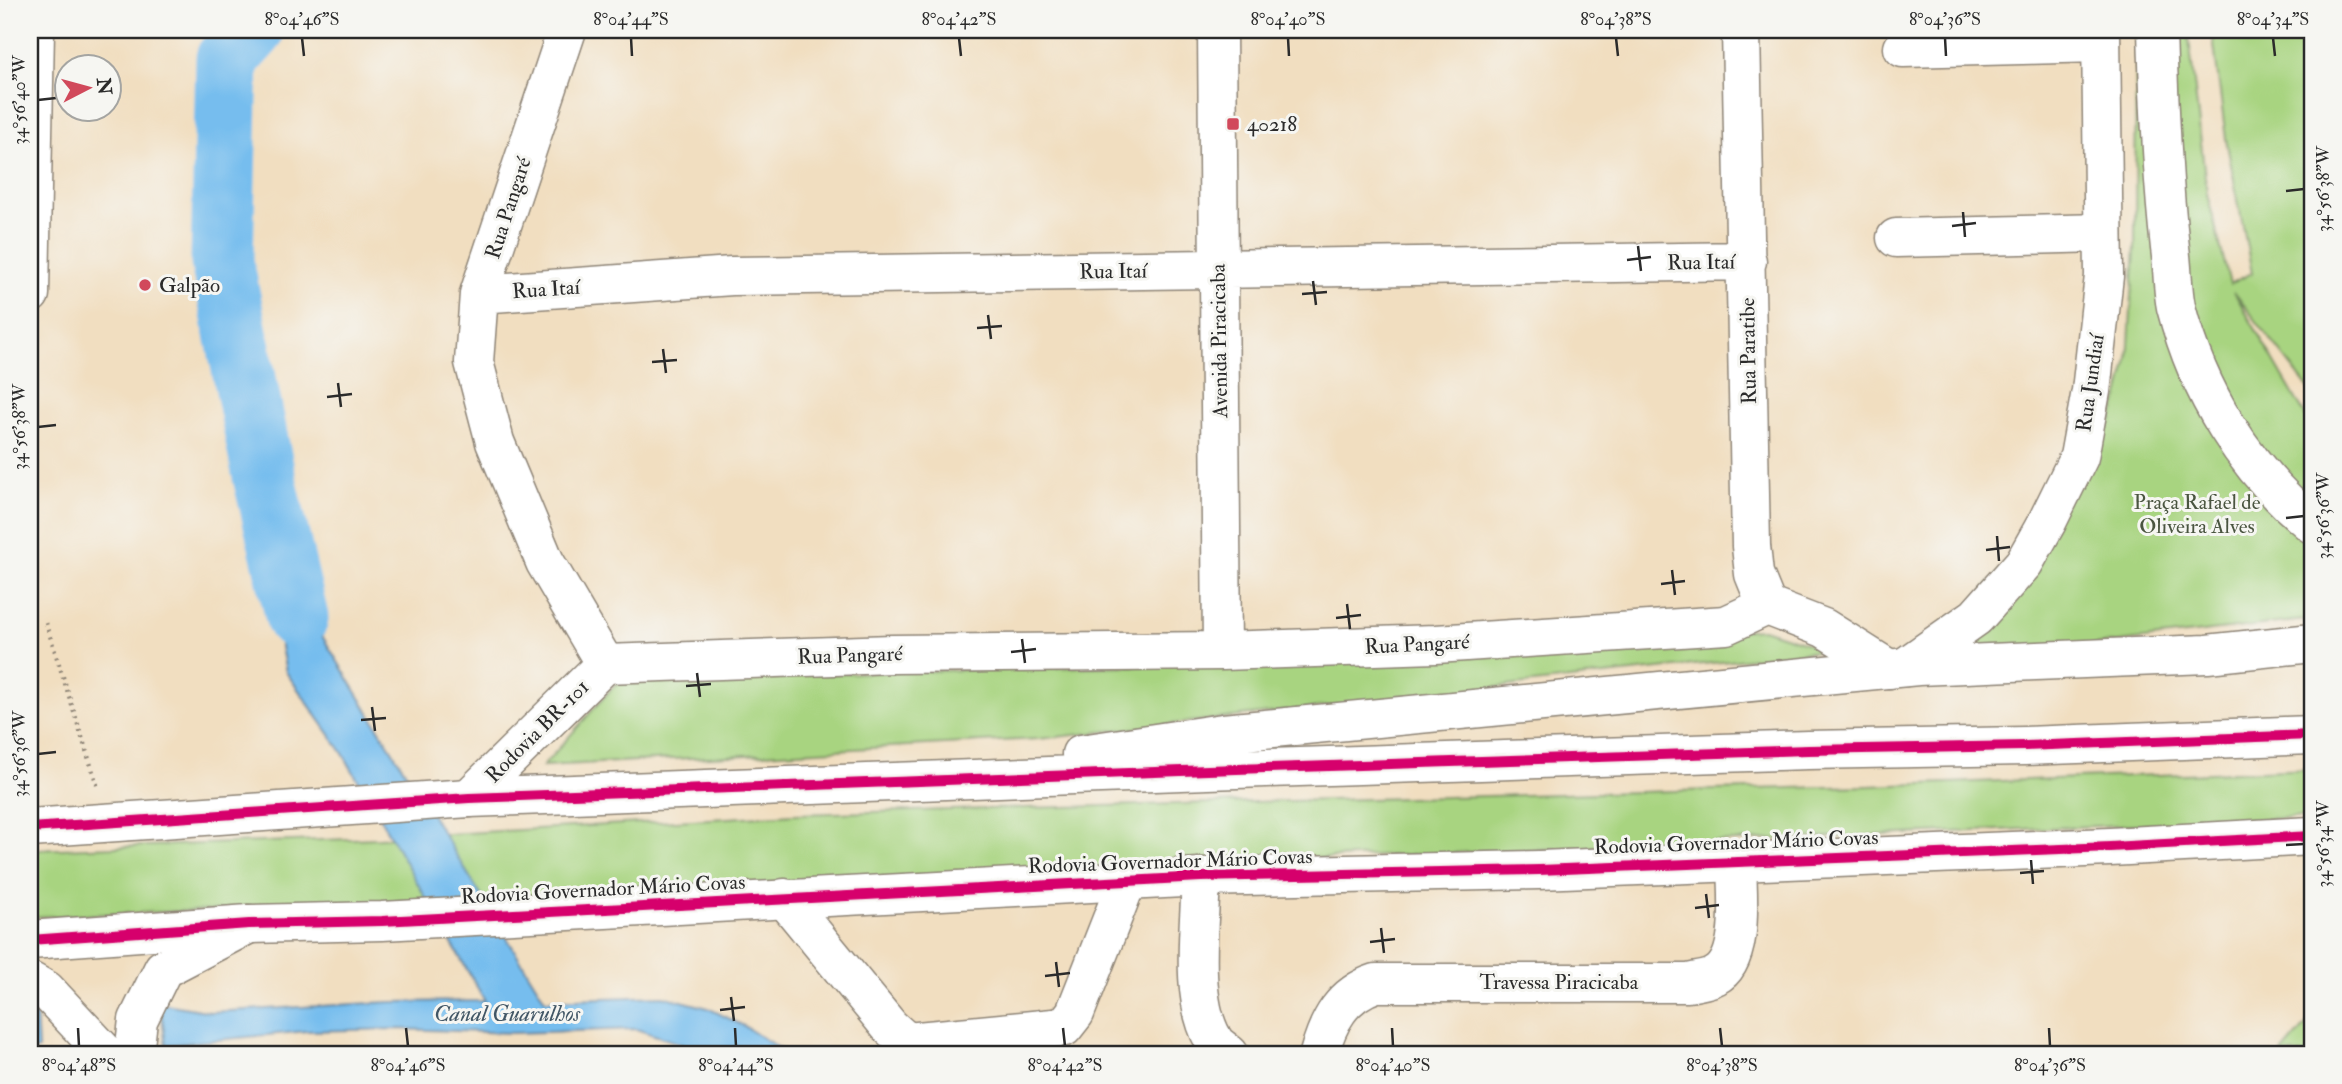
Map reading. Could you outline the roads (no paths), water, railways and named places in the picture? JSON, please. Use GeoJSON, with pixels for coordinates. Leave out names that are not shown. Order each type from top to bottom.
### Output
{"type":"FeatureCollection","features":[{"type":"Feature","properties":{"kind":"main road"},"geometry":{"type":"LineString","coordinates":[[30,293],[35,30]]}},
{"type":"Feature","properties":{"kind":"main road","name":"Rua Pangaré"},"geometry":{"type":"LineString","coordinates":[[567,30],[480,295],[474,362],[495,442],[545,562],[605,664],[892,654],[1222,651],[1436,644],[1726,625],[1767,606]]}},
{"type":"Feature","properties":{"kind":"main road","name":"Avenida Piracicaba"},"geometry":{"type":"LineString","coordinates":[[1217,30],[1222,651]]}},
{"type":"Feature","properties":{"kind":"main road","name":"Rua Paratibe"},"geometry":{"type":"LineString","coordinates":[[1741,30],[1751,546],[1754,574],[1767,606]]}},
{"type":"Feature","properties":{"kind":"main road"},"geometry":{"type":"LineString","coordinates":[[2157,30],[2166,207],[2176,304],[2196,370],[2217,414],[2253,462],[2281,499],[2312,524]]}},
{"type":"Feature","properties":{"kind":"main road"},"geometry":{"type":"LineString","coordinates":[[1903,48],[2101,36]]}},
{"type":"Feature","properties":{"kind":"main road","name":"Rua Jundiaí"},"geometry":{"type":"LineString","coordinates":[[1897,668],[1976,617],[2024,563],[2079,457],[2091,391],[2104,276],[2101,36]]}},
{"type":"Feature","properties":{"kind":"main road"},"geometry":{"type":"LineString","coordinates":[[1896,238],[2103,233]]}},
{"type":"Feature","properties":{"kind":"main road","name":"Rua Itaí"},"geometry":{"type":"LineString","coordinates":[[480,295],[732,276],[1747,261]]}},
{"type":"Feature","properties":{"kind":"main road"},"geometry":{"type":"LineString","coordinates":[[1767,606],[1824,628],[1897,668]]}},
{"type":"Feature","properties":{"kind":"main road"},"geometry":{"type":"LineString","coordinates":[[888,782],[1223,733],[1897,668],[2207,654],[2312,643]]}},
{"type":"Feature","properties":{"kind":"main road","name":"Rodovia BR-101"},"geometry":{"type":"LineString","coordinates":[[469,798],[605,664]]}},
{"type":"Feature","properties":{"kind":"main road"},"geometry":{"type":"LineString","coordinates":[[30,828],[469,798],[1688,754],[2025,746],[2312,735]]}},
{"type":"Feature","properties":{"kind":"main road","name":"Rodovia Governador Mário Covas"},"geometry":{"type":"LineString","coordinates":[[30,940],[249,925],[1200,877],[1539,870],[2110,847],[2312,836]]}},
{"type":"Feature","properties":{"kind":"main road","name":"Travessa Piracicaba"},"geometry":{"type":"LineString","coordinates":[[1319,1054],[1326,1029],[1347,1000],[1360,989],[1376,983],[1688,983],[1715,976],[1725,968],[1732,956],[1737,934],[1737,861]]}},
{"type":"Feature","properties":{"kind":"main road"},"geometry":{"type":"LineString","coordinates":[[1200,877],[1198,975],[1202,1011],[1214,1041],[1228,1054]]}},
{"type":"Feature","properties":{"kind":"main road"},"geometry":{"type":"LineString","coordinates":[[784,898],[890,1027],[907,1042],[1064,1027],[1075,1013],[1127,881]]}},
{"type":"Feature","properties":{"kind":"main road"},"geometry":{"type":"LineString","coordinates":[[30,981],[46,990],[78,1023],[123,1047],[163,969],[249,925]]}},
{"type":"Feature","properties":{"kind":"water","name":"Canal Guarulhos"},"geometry":{"type":"Polygon","coordinates":[[[258,533],[291,535],[316,626],[545,1000],[663,996],[708,1008],[744,1026],[788,1054],[712,1054],[636,1029],[513,1033],[399,1029],[307,1031],[166,1045],[160,1003],[211,1012],[390,1002],[485,1001],[342,752],[286,672],[258,533]]]}},
{"type":"Feature","properties":{"kind":"water"},"geometry":{"type":"Polygon","coordinates":[[[30,990],[35,991],[38,1049],[30,1052],[30,990]]]}},
{"type":"Feature","properties":{"kind":"waterway"},"geometry":{"type":"LineString","coordinates":[[253,30],[227,59],[222,261],[264,476],[297,618]]}},
{"type":"Feature","properties":{"kind":"place","name":"40218"},"geometry":{"type":"Point","coordinates":[1233,124]}},
{"type":"Feature","properties":{"kind":"place","name":"Galpão"},"geometry":{"type":"Point","coordinates":[145,285]}},
{"type":"Feature","properties":{"kind":"park label","name":"Praça Rafael de Oliveira Alves"},"geometry":{"type":"Point","coordinates":[2197,514]}}]}
